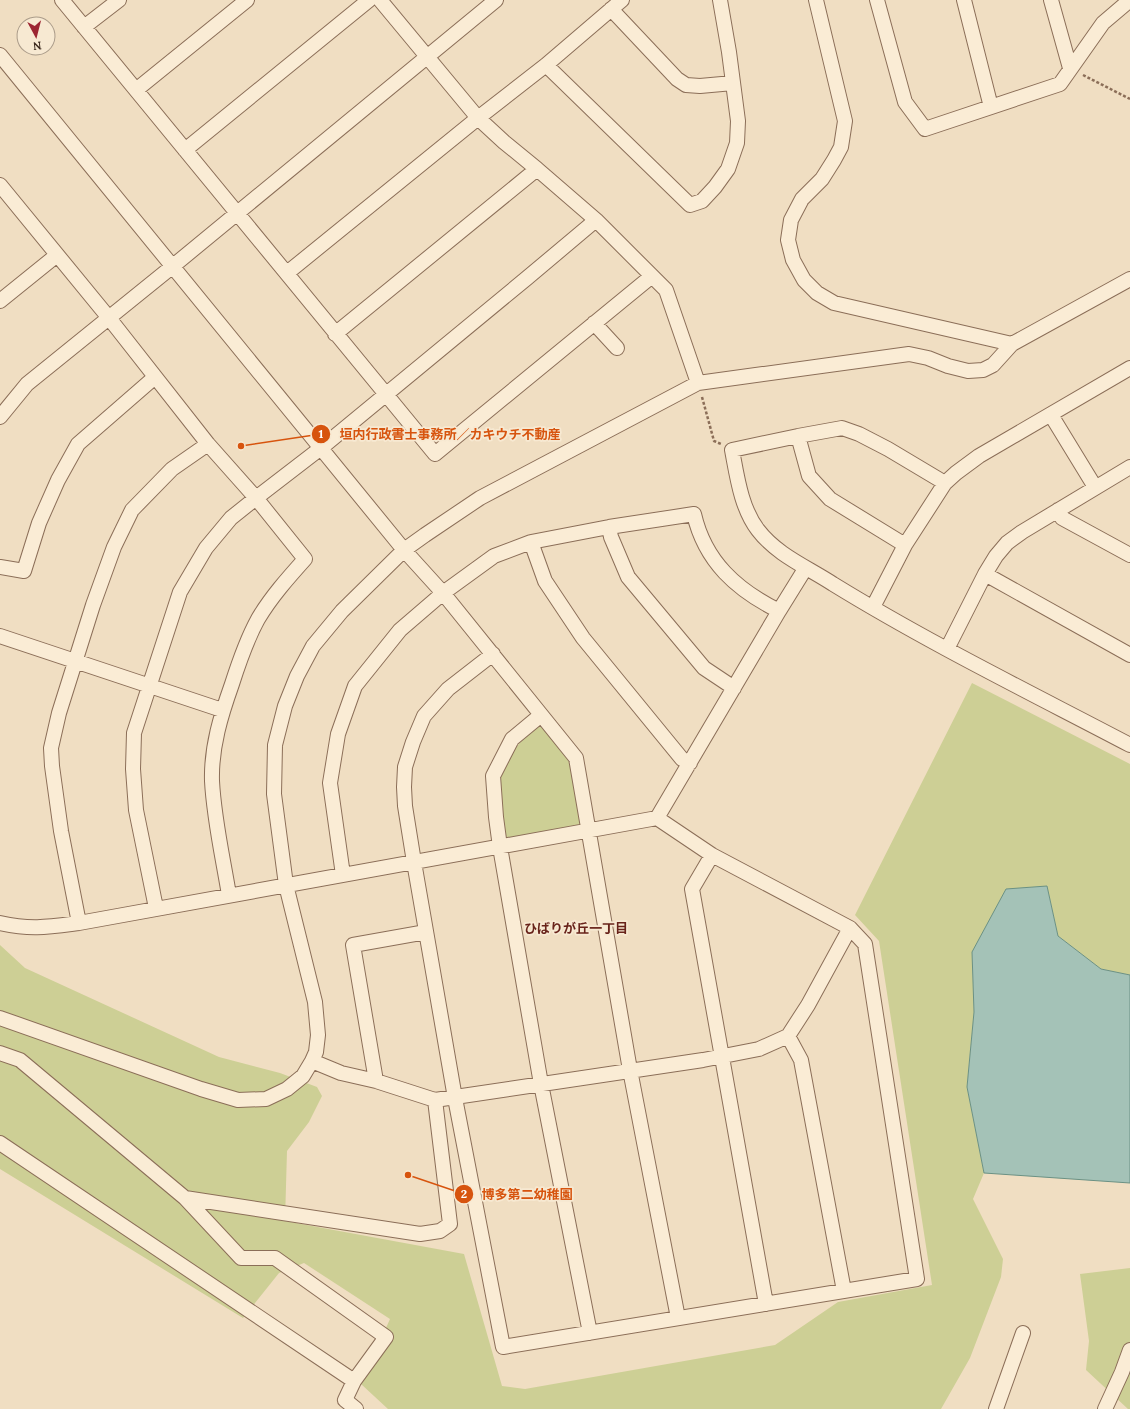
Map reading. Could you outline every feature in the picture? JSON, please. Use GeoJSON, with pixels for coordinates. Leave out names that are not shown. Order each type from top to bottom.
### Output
{"type":"FeatureCollection","features":[{"type":"Feature","properties":{"kind":"street"},"geometry":{"type":"LineString","coordinates":[[62,0],[186,150],[236,214],[287,273],[335,334],[435,454],[652,276]]}},
{"type":"Feature","properties":{"kind":"street"},"geometry":{"type":"LineString","coordinates":[[84,27],[119,0]]}},
{"type":"Feature","properties":{"kind":"street"},"geometry":{"type":"LineString","coordinates":[[136,90],[247,0]]}},
{"type":"Feature","properties":{"kind":"street"},"geometry":{"type":"LineString","coordinates":[[186,150],[369,0]]}},
{"type":"Feature","properties":{"kind":"street"},"geometry":{"type":"LineString","coordinates":[[380,0],[478,118],[596,220],[666,290],[698,383]]}},
{"type":"Feature","properties":{"kind":"street"},"geometry":{"type":"LineString","coordinates":[[0,417],[27,384],[496,0]]}},
{"type":"Feature","properties":{"kind":"street"},"geometry":{"type":"LineString","coordinates":[[287,273],[478,118],[546,65],[622,0]]}},
{"type":"Feature","properties":{"kind":"street"},"geometry":{"type":"LineString","coordinates":[[546,65],[690,205],[702,201],[716,187],[728,169],[737,143],[738,121],[720,0]]}},
{"type":"Feature","properties":{"kind":"street"},"geometry":{"type":"LineString","coordinates":[[816,0],[845,121],[841,146],[834,160],[822,179],[802,199],[791,220],[788,240],[793,260],[804,280],[817,293],[834,303],[1012,344]]}},
{"type":"Feature","properties":{"kind":"street"},"geometry":{"type":"LineString","coordinates":[[877,0],[905,102],[925,129],[1060,84],[1103,23],[1130,0]]}},
{"type":"Feature","properties":{"kind":"street"},"geometry":{"type":"LineString","coordinates":[[964,0],[991,107]]}},
{"type":"Feature","properties":{"kind":"street"},"geometry":{"type":"LineString","coordinates":[[1051,0],[1070,68]]}},
{"type":"Feature","properties":{"kind":"street"},"geometry":{"type":"LineString","coordinates":[[611,9],[677,79],[686,85],[700,86],[733,83]]}},
{"type":"Feature","properties":{"kind":"street"},"geometry":{"type":"LineString","coordinates":[[0,54],[404,550],[443,593],[493,654],[576,758],[630,1070],[678,1318]]}},
{"type":"Feature","properties":{"kind":"street"},"geometry":{"type":"LineString","coordinates":[[335,334],[537,169]]}},
{"type":"Feature","properties":{"kind":"street"},"geometry":{"type":"LineString","coordinates":[[3,193],[109,318],[208,444],[256,498],[305,559],[279,588],[258,619],[243,651],[222,710],[214,744],[212,780],[216,818],[230,896]]}},
{"type":"Feature","properties":{"kind":"street"},"geometry":{"type":"LineString","coordinates":[[156,908],[136,810],[132,769],[134,733],[180,592],[206,548],[231,518],[321,448],[596,220]]}},
{"type":"Feature","properties":{"kind":"street"},"geometry":{"type":"LineString","coordinates":[[0,301],[57,255]]}},
{"type":"Feature","properties":{"kind":"street"},"geometry":{"type":"LineString","coordinates":[[0,1018],[201,1089],[238,1100],[266,1100],[287,1089],[303,1076],[312,1061],[316,1052],[318,1035],[315,1002],[286,885],[274,794],[275,745],[285,706],[297,676],[314,646],[342,612],[404,550],[480,498],[698,383],[909,354],[928,358],[948,366],[968,371],[983,370],[993,365],[1012,344],[1130,279]]}},
{"type":"Feature","properties":{"kind":"street"},"geometry":{"type":"LineString","coordinates":[[594,323],[617,348]]}},
{"type":"Feature","properties":{"kind":"street"},"geometry":{"type":"LineString","coordinates":[[873,607],[905,545],[945,483],[979,456],[1130,368]]}},
{"type":"Feature","properties":{"kind":"street"},"geometry":{"type":"LineString","coordinates":[[0,567],[24,571],[39,523],[58,480],[78,444],[155,378]]}},
{"type":"Feature","properties":{"kind":"street"},"geometry":{"type":"LineString","coordinates":[[1051,415],[1095,487]]}},
{"type":"Feature","properties":{"kind":"street"},"geometry":{"type":"LineString","coordinates":[[945,483],[888,449],[859,434],[842,428],[732,450],[748,515],[758,530],[777,549],[805,569],[827,580],[947,649],[1130,746]]}},
{"type":"Feature","properties":{"kind":"street"},"geometry":{"type":"LineString","coordinates":[[798,436],[809,476],[830,499],[905,545]]}},
{"type":"Feature","properties":{"kind":"street"},"geometry":{"type":"LineString","coordinates":[[79,923],[61,831],[52,766],[51,748],[59,713],[93,605],[114,547],[132,510],[172,469],[208,444]]}},
{"type":"Feature","properties":{"kind":"street"},"geometry":{"type":"LineString","coordinates":[[947,649],[985,574],[996,556],[1007,543],[1022,532],[1130,467]]}},
{"type":"Feature","properties":{"kind":"street"},"geometry":{"type":"LineString","coordinates":[[1058,510],[1062,518],[1130,555]]}},
{"type":"Feature","properties":{"kind":"street"},"geometry":{"type":"LineString","coordinates":[[343,875],[330,782],[338,734],[355,686],[400,630],[443,593],[494,556],[531,542],[609,527],[694,514],[698,531],[716,564],[732,581],[765,604],[779,611]]}},
{"type":"Feature","properties":{"kind":"street"},"geometry":{"type":"LineString","coordinates":[[609,527],[628,577],[704,668],[734,688]]}},
{"type":"Feature","properties":{"kind":"street"},"geometry":{"type":"LineString","coordinates":[[531,542],[545,581],[584,638],[682,759],[690,763]]}},
{"type":"Feature","properties":{"kind":"street"},"geometry":{"type":"LineString","coordinates":[[657,818],[805,569]]}},
{"type":"Feature","properties":{"kind":"street"},"geometry":{"type":"LineString","coordinates":[[985,574],[1130,655]]}},
{"type":"Feature","properties":{"kind":"street"},"geometry":{"type":"LineString","coordinates":[[0,637],[222,710]]}},
{"type":"Feature","properties":{"kind":"street"},"geometry":{"type":"LineString","coordinates":[[0,923],[20,928],[43,928],[79,923],[156,908],[230,896],[286,885],[414,862],[500,847],[657,818],[712,855],[850,928],[865,944],[917,1279],[503,1347],[454,1098],[414,862],[405,806],[404,787],[406,767],[413,742],[424,716],[448,689],[493,654]]}},
{"type":"Feature","properties":{"kind":"street"},"geometry":{"type":"LineString","coordinates":[[541,715],[512,738],[493,776],[496,817],[541,1084],[590,1333]]}},
{"type":"Feature","properties":{"kind":"street"},"geometry":{"type":"LineString","coordinates":[[712,855],[692,889],[766,1304]]}},
{"type":"Feature","properties":{"kind":"street"},"geometry":{"type":"LineString","coordinates":[[312,1061],[341,1073],[376,1081],[434,1100],[759,1049],[788,1036],[808,1005],[850,928]]}},
{"type":"Feature","properties":{"kind":"street"},"geometry":{"type":"LineString","coordinates":[[376,1081],[353,945],[426,932]]}},
{"type":"Feature","properties":{"kind":"street"},"geometry":{"type":"LineString","coordinates":[[788,1036],[802,1060],[844,1291]]}},
{"type":"Feature","properties":{"kind":"street"},"geometry":{"type":"LineString","coordinates":[[0,1053],[20,1060],[185,1198],[241,1258],[276,1258],[386,1337],[354,1381],[345,1400],[356,1409]]}},
{"type":"Feature","properties":{"kind":"street"},"geometry":{"type":"LineString","coordinates":[[185,1198],[420,1234],[440,1231],[450,1224],[434,1100]]}},
{"type":"Feature","properties":{"kind":"street"},"geometry":{"type":"LineString","coordinates":[[0,1143],[354,1381]]}},
{"type":"Feature","properties":{"kind":"street"},"geometry":{"type":"LineString","coordinates":[[996,1409],[1023,1333]]}},
{"type":"Feature","properties":{"kind":"street"},"geometry":{"type":"LineString","coordinates":[[1106,1407],[1130,1350]]}},
{"type":"Feature","properties":{"kind":"path"},"geometry":{"type":"LineString","coordinates":[[1070,68],[1130,99]]}},
{"type":"Feature","properties":{"kind":"path"},"geometry":{"type":"LineString","coordinates":[[698,383],[714,441],[732,450]]}},
{"type":"Feature","properties":{"kind":"green space"},"geometry":{"type":"Polygon","coordinates":[[[972,683],[1130,764],[1130,975],[1101,969],[1058,936],[1047,886],[972,952],[974,1012],[967,1087],[984,1173],[973,1199],[1003,1259],[1001,1277],[970,1358],[941,1409],[388,1409],[361,1384],[390,1319],[304,1263],[279,1273],[243,1318],[0,1169],[0,945],[25,968],[219,1057],[280,1073],[317,1087],[322,1096],[309,1122],[287,1151],[285,1221],[464,1254],[502,1386],[525,1389],[775,1345],[838,1302],[932,1285],[879,941],[855,915],[972,683]]]}},
{"type":"Feature","properties":{"kind":"green space"},"geometry":{"type":"Polygon","coordinates":[[[536,726],[543,726],[567,756],[571,766],[581,828],[507,841],[504,837],[499,792],[503,766],[518,745],[536,726]]]}},
{"type":"Feature","properties":{"kind":"green space"},"geometry":{"type":"Polygon","coordinates":[[[1130,1268],[1130,1409],[1128,1409],[1086,1370],[1089,1341],[1080,1274],[1130,1268]]]}},
{"type":"Feature","properties":{"kind":"water"},"geometry":{"type":"Polygon","coordinates":[[[1047,886],[1058,936],[1101,969],[1130,975],[1130,1183],[984,1173],[967,1087],[974,1012],[972,952],[1006,889],[1047,886]]]}},
{"type":"Feature","properties":{"kind":"place","name":"垣内行政書士事務所／カキウチ不動産"},"geometry":{"type":"Point","coordinates":[241,446]}},
{"type":"Feature","properties":{"kind":"place","name":"博多第二幼稚園"},"geometry":{"type":"Point","coordinates":[408,1175]}},
{"type":"Feature","properties":{"kind":"district","name":"ひばりが丘一丁目"},"geometry":{"type":"Point","coordinates":[576,928]}}]}
